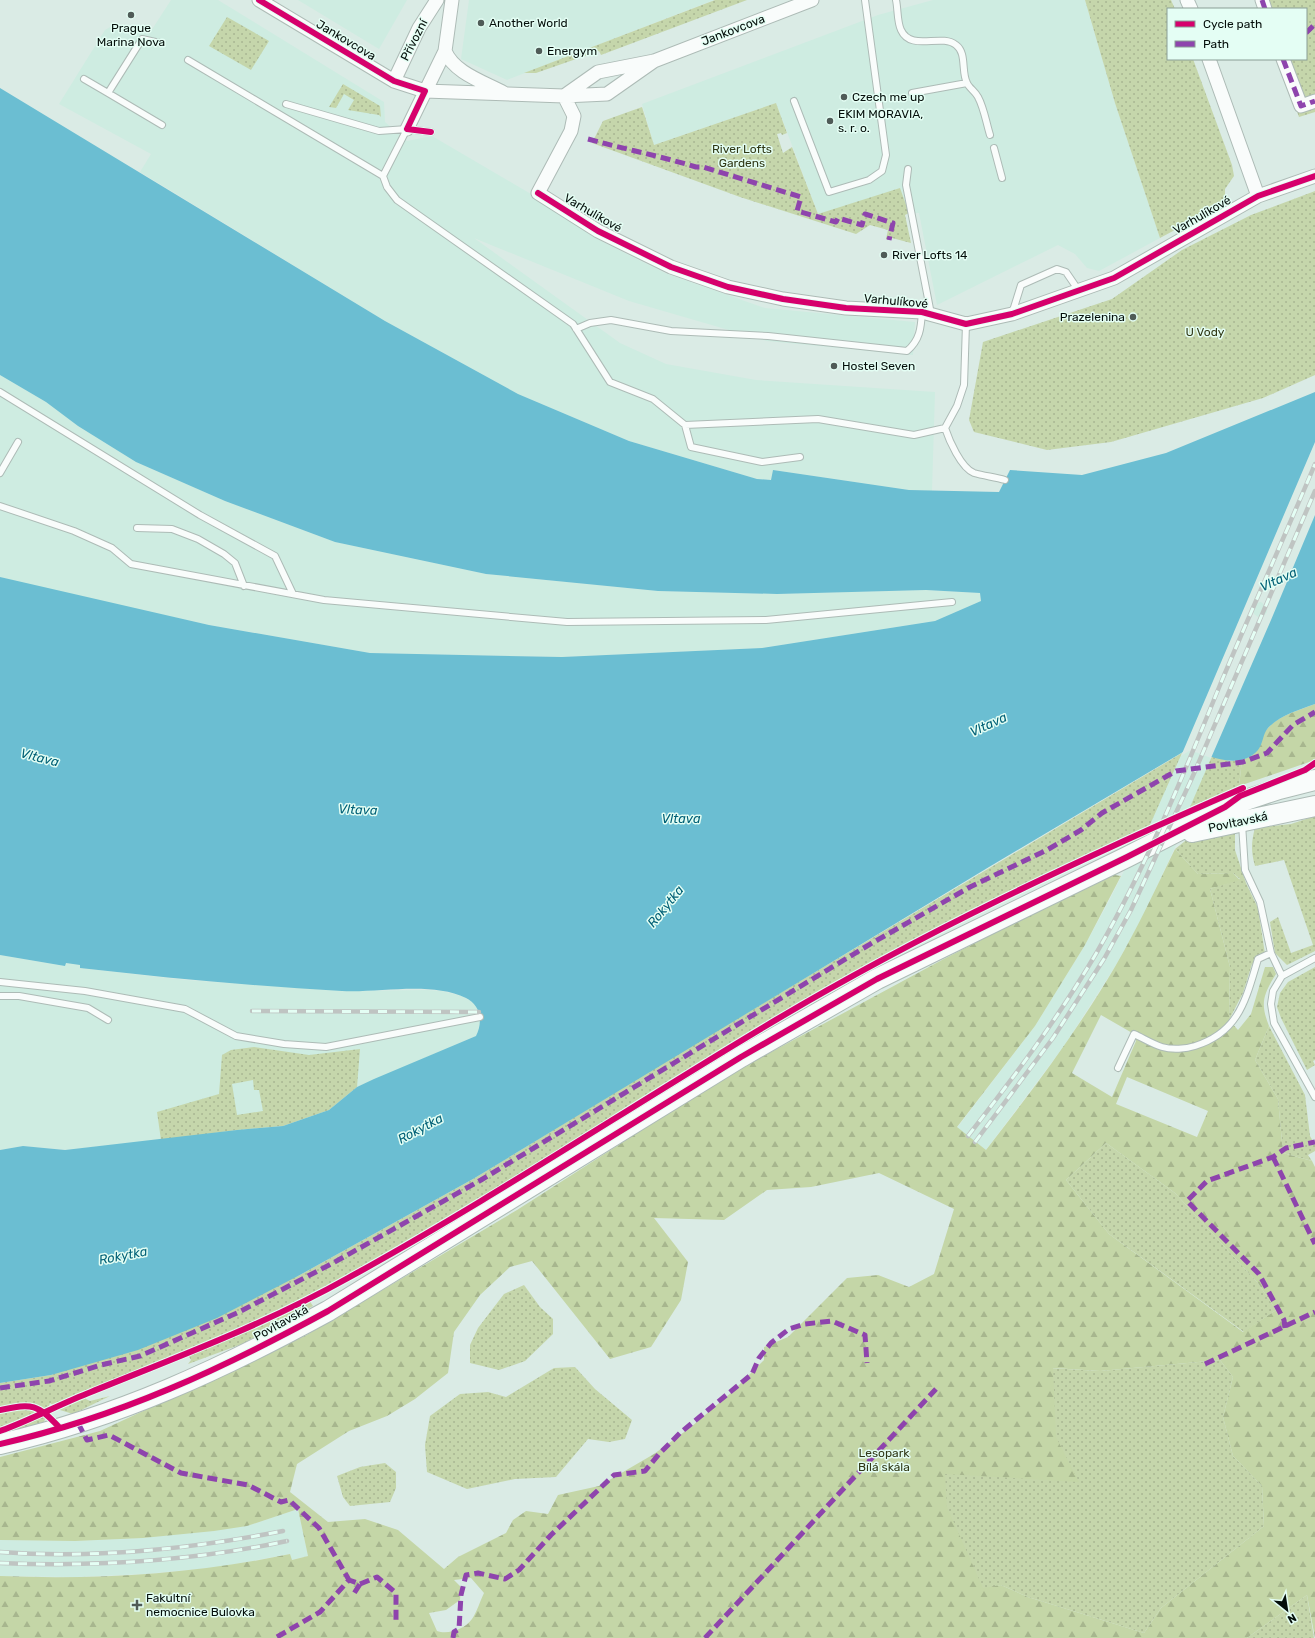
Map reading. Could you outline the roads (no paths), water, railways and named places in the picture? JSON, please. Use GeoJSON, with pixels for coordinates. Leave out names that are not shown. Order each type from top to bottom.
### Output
{"type":"FeatureCollection","features":[{"type":"Feature","properties":{"kind":"main road","name":"Povltavská"},"geometry":{"type":"LineString","coordinates":[[0,1444],[105,1415],[150,1398],[265,1345],[335,1306],[734,1062],[870,983],[1225,806],[1315,780]]}},
{"type":"Feature","properties":{"kind":"main road","name":"Povltavská"},"geometry":{"type":"LineString","coordinates":[[1161,839],[1242,820],[1315,806]]}},
{"type":"Feature","properties":{"kind":"street","name":"Jankovcova"},"geometry":{"type":"LineString","coordinates":[[259,0],[394,81],[425,91],[564,96],[607,94],[654,61]]}},
{"type":"Feature","properties":{"kind":"street","name":"Přívozní"},"geometry":{"type":"LineString","coordinates":[[394,81],[419,28],[437,0]]}},
{"type":"Feature","properties":{"kind":"street"},"geometry":{"type":"LineString","coordinates":[[407,129],[445,51],[452,0]]}},
{"type":"Feature","properties":{"kind":"street","name":"Jankovcova"},"geometry":{"type":"LineString","coordinates":[[564,96],[598,72],[654,61],[812,0]]}},
{"type":"Feature","properties":{"kind":"street","name":"Jankovcova"},"geometry":{"type":"LineString","coordinates":[[445,51],[449,59],[462,71],[508,94]]}},
{"type":"Feature","properties":{"kind":"street"},"geometry":{"type":"LineString","coordinates":[[1209,60],[1258,196]]}},
{"type":"Feature","properties":{"kind":"street"},"geometry":{"type":"LineString","coordinates":[[1283,60],[1301,106],[1315,101]]}},
{"type":"Feature","properties":{"kind":"street","name":"Varhulíkové"},"geometry":{"type":"LineString","coordinates":[[564,96],[574,116],[571,131],[538,193],[598,231],[672,267],[728,287],[783,299],[846,308],[927,313],[966,324],[1012,314],[1114,278],[1258,196],[1315,176]]}},
{"type":"Feature","properties":{"kind":"lane"},"geometry":{"type":"LineString","coordinates":[[794,101],[829,192],[869,180],[882,170],[886,155],[865,0]]}},
{"type":"Feature","properties":{"kind":"lane"},"geometry":{"type":"LineString","coordinates":[[896,0],[900,30],[907,38],[922,42],[948,41],[957,46],[961,53],[967,83],[974,89],[979,99],[990,135]]}},
{"type":"Feature","properties":{"kind":"lane"},"geometry":{"type":"LineString","coordinates":[[108,94],[142,39],[160,43]]}},
{"type":"Feature","properties":{"kind":"lane"},"geometry":{"type":"LineString","coordinates":[[188,60],[383,176],[387,187],[397,200],[573,324],[610,382],[653,399],[685,425],[691,447],[762,462],[800,456]]}},
{"type":"Feature","properties":{"kind":"lane"},"geometry":{"type":"LineString","coordinates":[[84,79],[162,125]]}},
{"type":"Feature","properties":{"kind":"lane"},"geometry":{"type":"LineString","coordinates":[[912,93],[967,83]]}},
{"type":"Feature","properties":{"kind":"lane"},"geometry":{"type":"LineString","coordinates":[[286,104],[379,131],[407,129],[431,132]]}},
{"type":"Feature","properties":{"kind":"lane"},"geometry":{"type":"LineString","coordinates":[[383,176],[407,129]]}},
{"type":"Feature","properties":{"kind":"lane"},"geometry":{"type":"LineString","coordinates":[[994,148],[1002,178]]}},
{"type":"Feature","properties":{"kind":"lane"},"geometry":{"type":"LineString","coordinates":[[576,329],[590,323],[611,320],[671,331],[768,336],[906,351],[915,344],[927,313],[906,185],[908,169]]}},
{"type":"Feature","properties":{"kind":"lane"},"geometry":{"type":"LineString","coordinates":[[1012,314],[1021,285],[1057,269],[1066,272],[1079,291]]}},
{"type":"Feature","properties":{"kind":"lane"},"geometry":{"type":"LineString","coordinates":[[966,324],[964,385],[957,406],[945,428],[949,441],[958,456],[972,472],[1005,480]]}},
{"type":"Feature","properties":{"kind":"lane"},"geometry":{"type":"LineString","coordinates":[[0,392],[200,515],[274,556],[293,594]]}},
{"type":"Feature","properties":{"kind":"lane"},"geometry":{"type":"LineString","coordinates":[[685,425],[818,419],[914,435],[945,428]]}},
{"type":"Feature","properties":{"kind":"lane"},"geometry":{"type":"LineString","coordinates":[[0,473],[18,442]]}},
{"type":"Feature","properties":{"kind":"lane"},"geometry":{"type":"LineString","coordinates":[[0,506],[74,530],[112,548],[131,564],[324,600],[567,622],[766,620],[952,602]]}},
{"type":"Feature","properties":{"kind":"lane"},"geometry":{"type":"LineString","coordinates":[[137,528],[172,529],[198,539],[224,554],[236,563],[244,586]]}},
{"type":"Feature","properties":{"kind":"lane"},"geometry":{"type":"LineString","coordinates":[[1242,820],[1245,870],[1260,902],[1271,953],[1282,976]]}},
{"type":"Feature","properties":{"kind":"lane"},"geometry":{"type":"LineString","coordinates":[[1118,1068],[1134,1034],[1163,1048],[1187,1049],[1206,1043],[1228,1029],[1240,1012],[1248,995],[1258,959],[1271,953]]}},
{"type":"Feature","properties":{"kind":"lane"},"geometry":{"type":"LineString","coordinates":[[1315,958],[1282,976],[1272,991],[1271,1004],[1274,1023],[1315,1097]]}},
{"type":"Feature","properties":{"kind":"lane"},"geometry":{"type":"LineString","coordinates":[[0,982],[85,991],[185,1009],[236,1036],[284,1044],[326,1047],[480,1017]]}},
{"type":"Feature","properties":{"kind":"lane"},"geometry":{"type":"LineString","coordinates":[[0,996],[19,996],[88,1008],[108,1020]]}},
{"type":"Feature","properties":{"kind":"water"},"geometry":{"type":"Polygon","coordinates":[[[0,88],[385,321],[518,394],[629,441],[757,479],[771,480],[773,470],[909,490],[999,492],[1010,470],[1082,475],[1166,453],[1315,392],[1315,704],[1290,713],[1273,723],[1266,730],[1258,750],[1243,760],[1224,760],[1188,749],[989,867],[473,1179],[298,1276],[217,1318],[138,1350],[51,1375],[0,1383],[0,1150],[23,1146],[65,1150],[283,1126],[329,1110],[357,1087],[476,1036],[480,1026],[480,1020],[478,1010],[471,1001],[452,993],[437,990],[405,989],[342,991],[243,984],[80,968],[80,965],[66,963],[65,966],[0,955],[0,577],[209,625],[370,653],[562,657],[762,648],[935,621],[981,601],[980,593],[926,590],[777,594],[658,591],[486,574],[335,542],[225,501],[136,462],[78,426],[46,402],[0,375],[0,88]],[[1259,600],[1251,606],[1252,616],[1261,619],[1269,613],[1267,604],[1259,600]]]}},
{"type":"Feature","properties":{"kind":"railway"},"geometry":{"type":"LineString","coordinates":[[968,1136],[1052,1023],[1097,952],[1115,920],[1163,821],[1315,464]]}},
{"type":"Feature","properties":{"kind":"railway"},"geometry":{"type":"LineString","coordinates":[[975,1142],[1053,1038],[1104,959],[1131,910],[1192,778],[1315,491]]}},
{"type":"Feature","properties":{"kind":"railway"},"geometry":{"type":"LineString","coordinates":[[252,1011],[479,1012]]}},
{"type":"Feature","properties":{"kind":"railway"},"geometry":{"type":"LineString","coordinates":[[0,1552],[71,1554],[142,1551],[213,1543],[283,1531]]}},
{"type":"Feature","properties":{"kind":"railway"},"geometry":{"type":"LineString","coordinates":[[0,1563],[72,1564],[144,1561],[180,1558],[252,1548],[287,1541]]}},
{"type":"Feature","properties":{"kind":"place","name":"Prague Marina Nova"},"geometry":{"type":"Point","coordinates":[131,15]}},
{"type":"Feature","properties":{"kind":"place","name":"Another World"},"geometry":{"type":"Point","coordinates":[481,23]}},
{"type":"Feature","properties":{"kind":"place","name":"Energym"},"geometry":{"type":"Point","coordinates":[539,51]}},
{"type":"Feature","properties":{"kind":"place","name":"Czech me up"},"geometry":{"type":"Point","coordinates":[844,97]}},
{"type":"Feature","properties":{"kind":"place","name":"EKIM MORAVIA, s. r. o."},"geometry":{"type":"Point","coordinates":[830,121]}},
{"type":"Feature","properties":{"kind":"place","name":"River Lofts 14"},"geometry":{"type":"Point","coordinates":[884,255]}},
{"type":"Feature","properties":{"kind":"place","name":"Prazelenina"},"geometry":{"type":"Point","coordinates":[1133,317]}},
{"type":"Feature","properties":{"kind":"place","name":"Hostel Seven"},"geometry":{"type":"Point","coordinates":[834,366]}},
{"type":"Feature","properties":{"kind":"place","name":"Fakultní nemocnice Bulovka"},"geometry":{"type":"Point","coordinates":[137,1605]}},
{"type":"Feature","properties":{"kind":"park label","name":"River Lofts Gardens"},"geometry":{"type":"Point","coordinates":[742,156]}},
{"type":"Feature","properties":{"kind":"park label","name":"U Vody"},"geometry":{"type":"Point","coordinates":[1205,332]}},
{"type":"Feature","properties":{"kind":"park label","name":"Lesopark Bílá skála"},"geometry":{"type":"Point","coordinates":[884,1460]}},
{"type":"Feature","properties":{"kind":"water label","name":"Vltava"},"geometry":{"type":"Point","coordinates":[1278,579]}},
{"type":"Feature","properties":{"kind":"water label","name":"Vltava"},"geometry":{"type":"Point","coordinates":[988,724]}},
{"type":"Feature","properties":{"kind":"water label","name":"Vltava"},"geometry":{"type":"Point","coordinates":[40,757]}},
{"type":"Feature","properties":{"kind":"water label","name":"Vltava"},"geometry":{"type":"Point","coordinates":[358,809]}},
{"type":"Feature","properties":{"kind":"water label","name":"Vltava"},"geometry":{"type":"Point","coordinates":[681,818]}},
{"type":"Feature","properties":{"kind":"water label","name":"Rokytka"},"geometry":{"type":"Point","coordinates":[665,906]}},
{"type":"Feature","properties":{"kind":"water label","name":"Rokytka"},"geometry":{"type":"Point","coordinates":[420,1128]}},
{"type":"Feature","properties":{"kind":"water label","name":"Rokytka"},"geometry":{"type":"Point","coordinates":[123,1255]}}]}
